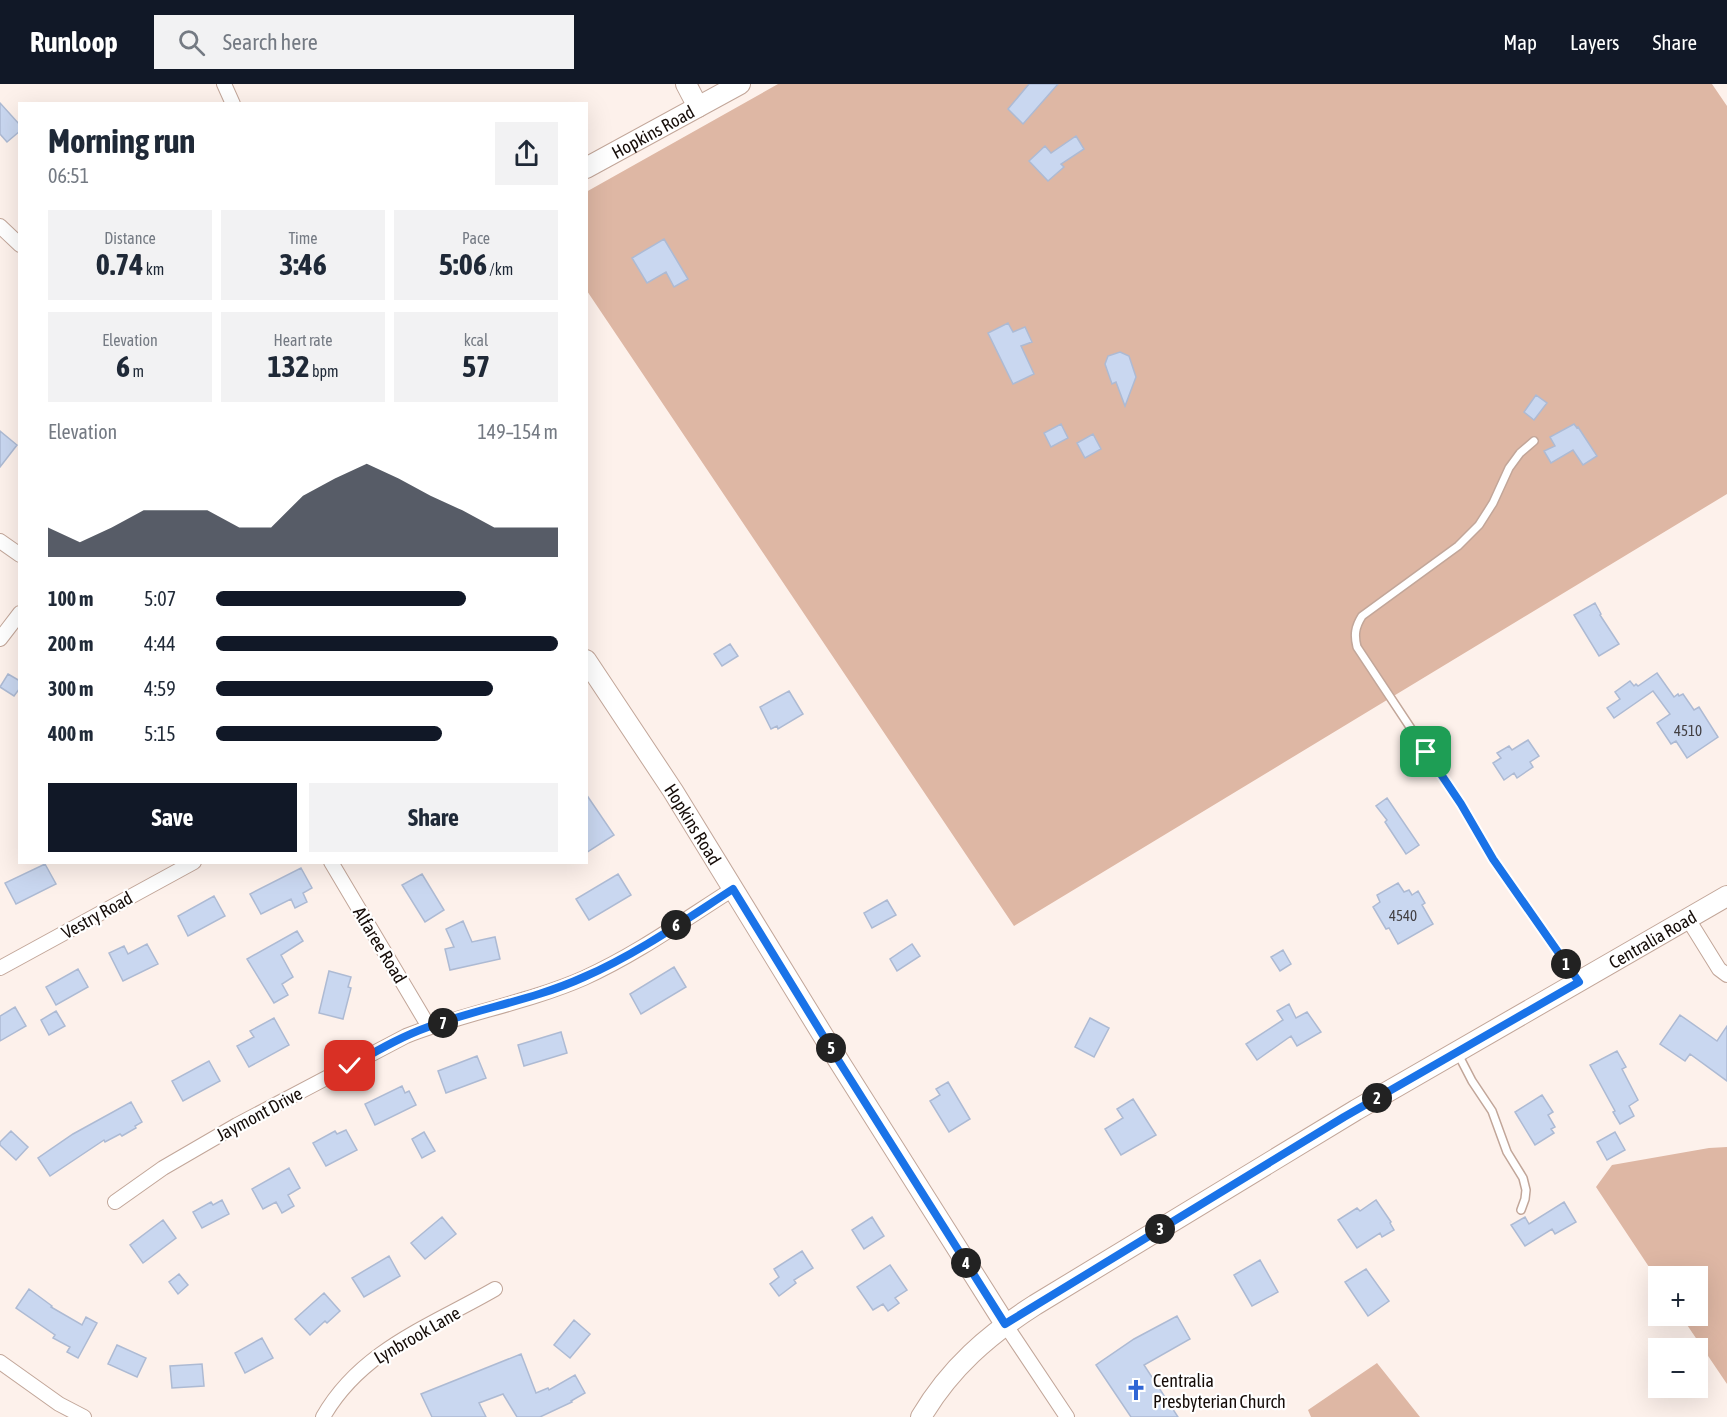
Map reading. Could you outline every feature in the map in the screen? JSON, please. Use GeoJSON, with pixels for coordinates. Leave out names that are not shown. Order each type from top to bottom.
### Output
{"type":"FeatureCollection","features":[{"type":"Feature","properties":{"kind":"main road","name":"Hopkins Road"},"geometry":{"type":"LineString","coordinates":[[588,167],[698,107],[686,84]]}},
{"type":"Feature","properties":{"kind":"main road"},"geometry":{"type":"LineString","coordinates":[[698,107],[740,84]]}},
{"type":"Feature","properties":{"kind":"main road","name":"Hopkins Road"},"geometry":{"type":"LineString","coordinates":[[588,663],[667,783],[841,1065],[1005,1324]]}},
{"type":"Feature","properties":{"kind":"main road","name":"Centralia Road"},"geometry":{"type":"LineString","coordinates":[[921,1417],[952,1373],[977,1347],[1005,1324],[1334,1123],[1727,896]]}},
{"type":"Feature","properties":{"kind":"street"},"geometry":{"type":"LineString","coordinates":[[224,84],[233,102]]}},
{"type":"Feature","properties":{"kind":"street"},"geometry":{"type":"LineString","coordinates":[[0,226],[18,243]]}},
{"type":"Feature","properties":{"kind":"street"},"geometry":{"type":"LineString","coordinates":[[0,541],[18,554]]}},
{"type":"Feature","properties":{"kind":"street"},"geometry":{"type":"LineString","coordinates":[[0,639],[18,616]]}},
{"type":"Feature","properties":{"kind":"street","name":"Vestry Road"},"geometry":{"type":"LineString","coordinates":[[0,968],[190,864]]}},
{"type":"Feature","properties":{"kind":"street","name":"Alfaree Road"},"geometry":{"type":"LineString","coordinates":[[332,864],[429,1027]]}},
{"type":"Feature","properties":{"kind":"street","name":"Jaymont Drive"},"geometry":{"type":"LineString","coordinates":[[115,1202],[163,1168],[237,1125],[406,1036],[541,994],[584,978],[640,948],[733,889]]}},
{"type":"Feature","properties":{"kind":"street"},"geometry":{"type":"LineString","coordinates":[[1688,919],[1719,969],[1727,975]]}},
{"type":"Feature","properties":{"kind":"street","name":"Lynbrook Lane"},"geometry":{"type":"LineString","coordinates":[[323,1417],[350,1380],[375,1357],[399,1341],[495,1289]]}},
{"type":"Feature","properties":{"kind":"street","name":"Hopkins Road"},"geometry":{"type":"LineString","coordinates":[[1005,1324],[1067,1417]]}},
{"type":"Feature","properties":{"kind":"street"},"geometry":{"type":"LineString","coordinates":[[0,1362],[59,1404],[84,1417]]}},
{"type":"Feature","properties":{"kind":"lane"},"geometry":{"type":"LineString","coordinates":[[1534,441],[1520,453],[1509,468],[1493,504],[1479,525],[1458,546],[1362,616],[1356,626],[1354,636],[1357,647],[1461,804],[1493,859],[1579,982]]}},
{"type":"Feature","properties":{"kind":"lane"},"geometry":{"type":"LineString","coordinates":[[1456,1052],[1492,1111],[1507,1152],[1523,1178],[1526,1190],[1521,1210]]}},
{"type":"Feature","properties":{"kind":"shaded area"},"geometry":{"type":"Polygon","coordinates":[[[778,84],[1712,84],[1727,106],[1727,494],[1014,926],[588,292],[588,191],[778,84]]]}},
{"type":"Feature","properties":{"kind":"shaded area"},"geometry":{"type":"Polygon","coordinates":[[[1727,1147],[1727,1384],[1708,1356],[1708,1338],[1696,1338],[1688,1326],[1708,1326],[1708,1266],[1648,1266],[1596,1187],[1612,1165],[1727,1147]]]}},
{"type":"Feature","properties":{"kind":"shaded area"},"geometry":{"type":"Polygon","coordinates":[[[1377,1363],[1420,1417],[1311,1417],[1308,1410],[1377,1363]]]}},
{"type":"Feature","properties":{"kind":"building"},"geometry":{"type":"Polygon","coordinates":[[[1029,84],[1058,84],[1023,124],[1008,109],[1029,84]]]}},
{"type":"Feature","properties":{"kind":"building"},"geometry":{"type":"Polygon","coordinates":[[[0,103],[18,123],[18,133],[7,142],[0,134],[0,103]]]}},
{"type":"Feature","properties":{"kind":"building"},"geometry":{"type":"Polygon","coordinates":[[[1076,136],[1084,149],[1061,164],[1064,167],[1048,181],[1029,161],[1045,146],[1051,153],[1076,136]]]}},
{"type":"Feature","properties":{"kind":"building"},"geometry":{"type":"Polygon","coordinates":[[[664,239],[688,279],[674,287],[666,272],[647,283],[632,258],[664,239]]]}},
{"type":"Feature","properties":{"kind":"building"},"geometry":{"type":"Polygon","coordinates":[[[1008,323],[1013,332],[1025,327],[1032,342],[1021,346],[1034,374],[1013,384],[988,333],[1008,323]]]}},
{"type":"Feature","properties":{"kind":"building"},"geometry":{"type":"Polygon","coordinates":[[[1120,352],[1129,356],[1136,377],[1125,406],[1116,382],[1112,384],[1105,364],[1108,356],[1120,352]]]}},
{"type":"Feature","properties":{"kind":"building"},"geometry":{"type":"Polygon","coordinates":[[[1536,395],[1547,403],[1534,420],[1524,412],[1536,395]]]}},
{"type":"Feature","properties":{"kind":"building"},"geometry":{"type":"Polygon","coordinates":[[[1061,424],[1068,438],[1051,447],[1044,433],[1061,424]]]}},
{"type":"Feature","properties":{"kind":"building"},"geometry":{"type":"Polygon","coordinates":[[[1574,424],[1597,456],[1583,465],[1573,450],[1551,463],[1544,451],[1555,446],[1550,437],[1574,424]]]}},
{"type":"Feature","properties":{"kind":"building"},"geometry":{"type":"Polygon","coordinates":[[[0,431],[17,445],[0,467],[0,431]]]}},
{"type":"Feature","properties":{"kind":"building"},"geometry":{"type":"Polygon","coordinates":[[[1093,434],[1101,449],[1085,458],[1077,443],[1093,434]]]}},
{"type":"Feature","properties":{"kind":"building"},"geometry":{"type":"Polygon","coordinates":[[[1595,603],[1619,644],[1599,656],[1574,615],[1595,603]]]}},
{"type":"Feature","properties":{"kind":"building"},"geometry":{"type":"Polygon","coordinates":[[[730,644],[738,656],[722,666],[714,654],[730,644]]]}},
{"type":"Feature","properties":{"kind":"building"},"geometry":{"type":"Polygon","coordinates":[[[1657,673],[1674,697],[1683,694],[1694,710],[1699,707],[1718,737],[1687,758],[1676,741],[1671,744],[1657,723],[1670,714],[1653,691],[1614,718],[1607,708],[1620,699],[1615,692],[1630,681],[1634,686],[1636,684],[1638,686],[1657,673]]]}},
{"type":"Feature","properties":{"kind":"building"},"geometry":{"type":"Polygon","coordinates":[[[8,674],[18,680],[18,691],[14,696],[0,687],[8,674]]]}},
{"type":"Feature","properties":{"kind":"building"},"geometry":{"type":"Polygon","coordinates":[[[789,691],[803,714],[778,729],[777,726],[771,729],[760,707],[789,691]]]}},
{"type":"Feature","properties":{"kind":"building"},"geometry":{"type":"Polygon","coordinates":[[[1528,740],[1539,756],[1530,762],[1533,767],[1517,778],[1514,773],[1504,780],[1493,763],[1501,758],[1497,753],[1509,746],[1512,750],[1528,740]]]}},
{"type":"Feature","properties":{"kind":"building"},"geometry":{"type":"Polygon","coordinates":[[[588,797],[614,835],[588,852],[588,797]]]}},
{"type":"Feature","properties":{"kind":"building"},"geometry":{"type":"Polygon","coordinates":[[[1387,798],[1419,845],[1406,854],[1385,822],[1387,820],[1376,806],[1387,798]]]}},
{"type":"Feature","properties":{"kind":"building"},"geometry":{"type":"Polygon","coordinates":[[[45,864],[56,884],[16,904],[5,883],[45,864]]]}},
{"type":"Feature","properties":{"kind":"building"},"geometry":{"type":"Polygon","coordinates":[[[301,868],[312,888],[303,893],[307,902],[295,908],[291,899],[261,914],[250,894],[301,868]]]}},
{"type":"Feature","properties":{"kind":"building"},"geometry":{"type":"Polygon","coordinates":[[[422,874],[444,910],[425,922],[402,885],[422,874]]]}},
{"type":"Feature","properties":{"kind":"building"},"geometry":{"type":"Polygon","coordinates":[[[618,874],[631,895],[589,920],[576,899],[618,874]]]}},
{"type":"Feature","properties":{"kind":"building"},"geometry":{"type":"Polygon","coordinates":[[[1398,883],[1404,892],[1409,890],[1412,895],[1418,891],[1425,903],[1422,905],[1433,924],[1398,944],[1373,907],[1380,902],[1377,895],[1398,883]]]}},
{"type":"Feature","properties":{"kind":"building"},"geometry":{"type":"Polygon","coordinates":[[[214,896],[225,916],[188,936],[178,916],[214,896]]]}},
{"type":"Feature","properties":{"kind":"building"},"geometry":{"type":"Polygon","coordinates":[[[887,900],[896,915],[872,928],[864,913],[887,900]]]}},
{"type":"Feature","properties":{"kind":"building"},"geometry":{"type":"Polygon","coordinates":[[[463,921],[472,942],[495,937],[500,959],[450,970],[445,949],[454,947],[446,929],[463,921]]]}},
{"type":"Feature","properties":{"kind":"building"},"geometry":{"type":"Polygon","coordinates":[[[297,931],[303,941],[281,955],[293,977],[282,984],[288,995],[274,1003],[247,959],[297,931]]]}},
{"type":"Feature","properties":{"kind":"building"},"geometry":{"type":"Polygon","coordinates":[[[147,944],[158,964],[123,981],[109,953],[124,946],[128,954],[147,944]]]}},
{"type":"Feature","properties":{"kind":"building"},"geometry":{"type":"Polygon","coordinates":[[[912,944],[920,956],[897,971],[890,959],[912,944]]]}},
{"type":"Feature","properties":{"kind":"building"},"geometry":{"type":"Polygon","coordinates":[[[1283,950],[1291,964],[1280,971],[1271,957],[1283,950]]]}},
{"type":"Feature","properties":{"kind":"building"},"geometry":{"type":"Polygon","coordinates":[[[674,967],[686,987],[641,1014],[630,994],[674,967]]]}},
{"type":"Feature","properties":{"kind":"building"},"geometry":{"type":"Polygon","coordinates":[[[78,969],[88,987],[56,1005],[46,987],[78,969]]]}},
{"type":"Feature","properties":{"kind":"building"},"geometry":{"type":"Polygon","coordinates":[[[329,971],[351,977],[348,987],[351,988],[343,1019],[319,1013],[329,971]]]}},
{"type":"Feature","properties":{"kind":"building"},"geometry":{"type":"Polygon","coordinates":[[[1289,1004],[1296,1018],[1307,1012],[1321,1032],[1297,1046],[1291,1036],[1257,1060],[1246,1044],[1283,1020],[1277,1011],[1289,1004]]]}},
{"type":"Feature","properties":{"kind":"building"},"geometry":{"type":"Polygon","coordinates":[[[15,1007],[26,1026],[0,1041],[0,1016],[15,1007]]]}},
{"type":"Feature","properties":{"kind":"building"},"geometry":{"type":"Polygon","coordinates":[[[56,1011],[65,1026],[49,1035],[41,1020],[56,1011]]]}},
{"type":"Feature","properties":{"kind":"building"},"geometry":{"type":"Polygon","coordinates":[[[1680,1015],[1717,1041],[1727,1026],[1727,1081],[1690,1054],[1685,1061],[1660,1044],[1680,1015]]]}},
{"type":"Feature","properties":{"kind":"building"},"geometry":{"type":"Polygon","coordinates":[[[274,1018],[289,1045],[249,1067],[237,1046],[254,1037],[250,1031],[274,1018]]]}},
{"type":"Feature","properties":{"kind":"building"},"geometry":{"type":"Polygon","coordinates":[[[1090,1018],[1109,1028],[1094,1057],[1075,1047],[1090,1018]]]}},
{"type":"Feature","properties":{"kind":"building"},"geometry":{"type":"Polygon","coordinates":[[[561,1032],[567,1053],[524,1066],[518,1045],[561,1032]]]}},
{"type":"Feature","properties":{"kind":"building"},"geometry":{"type":"Polygon","coordinates":[[[1617,1051],[1626,1067],[1622,1069],[1638,1100],[1629,1106],[1634,1116],[1620,1124],[1590,1065],[1617,1051]]]}},
{"type":"Feature","properties":{"kind":"building"},"geometry":{"type":"Polygon","coordinates":[[[477,1056],[486,1078],[446,1093],[438,1071],[477,1056]]]}},
{"type":"Feature","properties":{"kind":"building"},"geometry":{"type":"Polygon","coordinates":[[[209,1061],[220,1081],[183,1101],[172,1081],[209,1061]]]}},
{"type":"Feature","properties":{"kind":"building"},"geometry":{"type":"Polygon","coordinates":[[[948,1082],[970,1119],[949,1132],[930,1101],[940,1095],[936,1089],[948,1082]]]}},
{"type":"Feature","properties":{"kind":"building"},"geometry":{"type":"Polygon","coordinates":[[[402,1086],[405,1093],[409,1091],[416,1105],[375,1125],[365,1104],[402,1086]]]}},
{"type":"Feature","properties":{"kind":"building"},"geometry":{"type":"Polygon","coordinates":[[[1542,1095],[1553,1112],[1548,1115],[1555,1127],[1551,1129],[1554,1133],[1535,1145],[1515,1112],[1542,1095]]]}},
{"type":"Feature","properties":{"kind":"building"},"geometry":{"type":"Polygon","coordinates":[[[1133,1099],[1156,1135],[1121,1155],[1105,1129],[1123,1118],[1117,1109],[1133,1099]]]}},
{"type":"Feature","properties":{"kind":"building"},"geometry":{"type":"Polygon","coordinates":[[[131,1102],[142,1122],[135,1126],[136,1128],[122,1136],[120,1134],[105,1142],[104,1140],[50,1176],[38,1158],[73,1134],[131,1102]]]}},
{"type":"Feature","properties":{"kind":"building"},"geometry":{"type":"Polygon","coordinates":[[[346,1130],[357,1150],[326,1166],[313,1143],[335,1131],[337,1134],[346,1130]]]}},
{"type":"Feature","properties":{"kind":"building"},"geometry":{"type":"Polygon","coordinates":[[[11,1131],[28,1147],[16,1160],[0,1145],[0,1142],[11,1131]]]}},
{"type":"Feature","properties":{"kind":"building"},"geometry":{"type":"Polygon","coordinates":[[[424,1132],[435,1151],[422,1158],[412,1139],[424,1132]]]}},
{"type":"Feature","properties":{"kind":"building"},"geometry":{"type":"Polygon","coordinates":[[[1615,1132],[1625,1150],[1607,1160],[1597,1142],[1615,1132]]]}},
{"type":"Feature","properties":{"kind":"building"},"geometry":{"type":"Polygon","coordinates":[[[289,1168],[300,1188],[288,1195],[294,1206],[282,1213],[276,1202],[263,1209],[252,1189],[289,1168]]]}},
{"type":"Feature","properties":{"kind":"building"},"geometry":{"type":"Polygon","coordinates":[[[222,1200],[229,1214],[202,1228],[193,1212],[211,1202],[213,1205],[222,1200]]]}},
{"type":"Feature","properties":{"kind":"building"},"geometry":{"type":"Polygon","coordinates":[[[1376,1200],[1394,1230],[1382,1237],[1380,1233],[1357,1248],[1338,1220],[1357,1208],[1360,1211],[1376,1200]]]}},
{"type":"Feature","properties":{"kind":"building"},"geometry":{"type":"Polygon","coordinates":[[[1564,1202],[1576,1222],[1555,1234],[1552,1229],[1525,1246],[1511,1225],[1525,1217],[1529,1224],[1564,1202]]]}},
{"type":"Feature","properties":{"kind":"building"},"geometry":{"type":"Polygon","coordinates":[[[442,1217],[456,1234],[425,1259],[411,1243],[442,1217]]]}},
{"type":"Feature","properties":{"kind":"building"},"geometry":{"type":"Polygon","coordinates":[[[872,1217],[884,1236],[864,1249],[852,1230],[872,1217]]]}},
{"type":"Feature","properties":{"kind":"building"},"geometry":{"type":"Polygon","coordinates":[[[163,1220],[176,1238],[143,1263],[130,1245],[163,1220]]]}},
{"type":"Feature","properties":{"kind":"building"},"geometry":{"type":"Polygon","coordinates":[[[802,1251],[813,1268],[794,1280],[796,1283],[779,1296],[770,1284],[779,1277],[774,1269],[802,1251]]]}},
{"type":"Feature","properties":{"kind":"building"},"geometry":{"type":"Polygon","coordinates":[[[389,1256],[400,1276],[364,1297],[352,1278],[389,1256]]]}},
{"type":"Feature","properties":{"kind":"building"},"geometry":{"type":"Polygon","coordinates":[[[1260,1260],[1278,1292],[1252,1306],[1234,1275],[1260,1260]]]}},
{"type":"Feature","properties":{"kind":"building"},"geometry":{"type":"Polygon","coordinates":[[[890,1265],[907,1290],[895,1298],[899,1303],[888,1311],[883,1304],[873,1310],[857,1287],[890,1265]]]}},
{"type":"Feature","properties":{"kind":"building"},"geometry":{"type":"Polygon","coordinates":[[[1366,1269],[1389,1301],[1368,1316],[1345,1282],[1366,1269]]]}},
{"type":"Feature","properties":{"kind":"building"},"geometry":{"type":"Polygon","coordinates":[[[179,1274],[188,1285],[178,1294],[169,1282],[179,1274]]]}},
{"type":"Feature","properties":{"kind":"building"},"geometry":{"type":"Polygon","coordinates":[[[29,1289],[51,1307],[82,1325],[86,1317],[97,1323],[78,1358],[67,1352],[70,1347],[53,1338],[55,1335],[16,1308],[29,1289]]]}},
{"type":"Feature","properties":{"kind":"building"},"geometry":{"type":"Polygon","coordinates":[[[324,1293],[340,1311],[310,1335],[295,1319],[324,1293]]]}},
{"type":"Feature","properties":{"kind":"building","name":"Centralia Presbyterian Church"},"geometry":{"type":"Polygon","coordinates":[[[1177,1316],[1190,1339],[1144,1365],[1178,1417],[1131,1417],[1096,1365],[1134,1339],[1177,1316]]]}},
{"type":"Feature","properties":{"kind":"building"},"geometry":{"type":"Polygon","coordinates":[[[574,1320],[590,1334],[570,1358],[554,1345],[574,1320]]]}},
{"type":"Feature","properties":{"kind":"building"},"geometry":{"type":"Polygon","coordinates":[[[262,1338],[273,1358],[245,1373],[235,1353],[262,1338]]]}},
{"type":"Feature","properties":{"kind":"building"},"geometry":{"type":"Polygon","coordinates":[[[117,1345],[146,1358],[137,1377],[108,1364],[117,1345]]]}},
{"type":"Feature","properties":{"kind":"building"},"geometry":{"type":"Polygon","coordinates":[[[521,1354],[536,1393],[548,1388],[549,1390],[575,1375],[585,1393],[572,1402],[540,1417],[517,1417],[503,1394],[479,1403],[486,1417],[432,1417],[421,1394],[521,1354]]]}},
{"type":"Feature","properties":{"kind":"building"},"geometry":{"type":"Polygon","coordinates":[[[202,1364],[204,1386],[172,1388],[170,1366],[202,1364]]]}},
{"type":"Feature","properties":{"kind":"place","name":"Centralia Presbyterian Church"},"geometry":{"type":"Point","coordinates":[1136,1390]}},
{"type":"Feature","properties":{"kind":"route"},"geometry":{"type":"LineString","coordinates":[[350,1066],[406,1036],[429,1027],[541,994],[584,978],[648,944],[733,889],[1005,1324],[1344,1117],[1579,982],[1493,859],[1461,804],[1426,752]]}}]}
